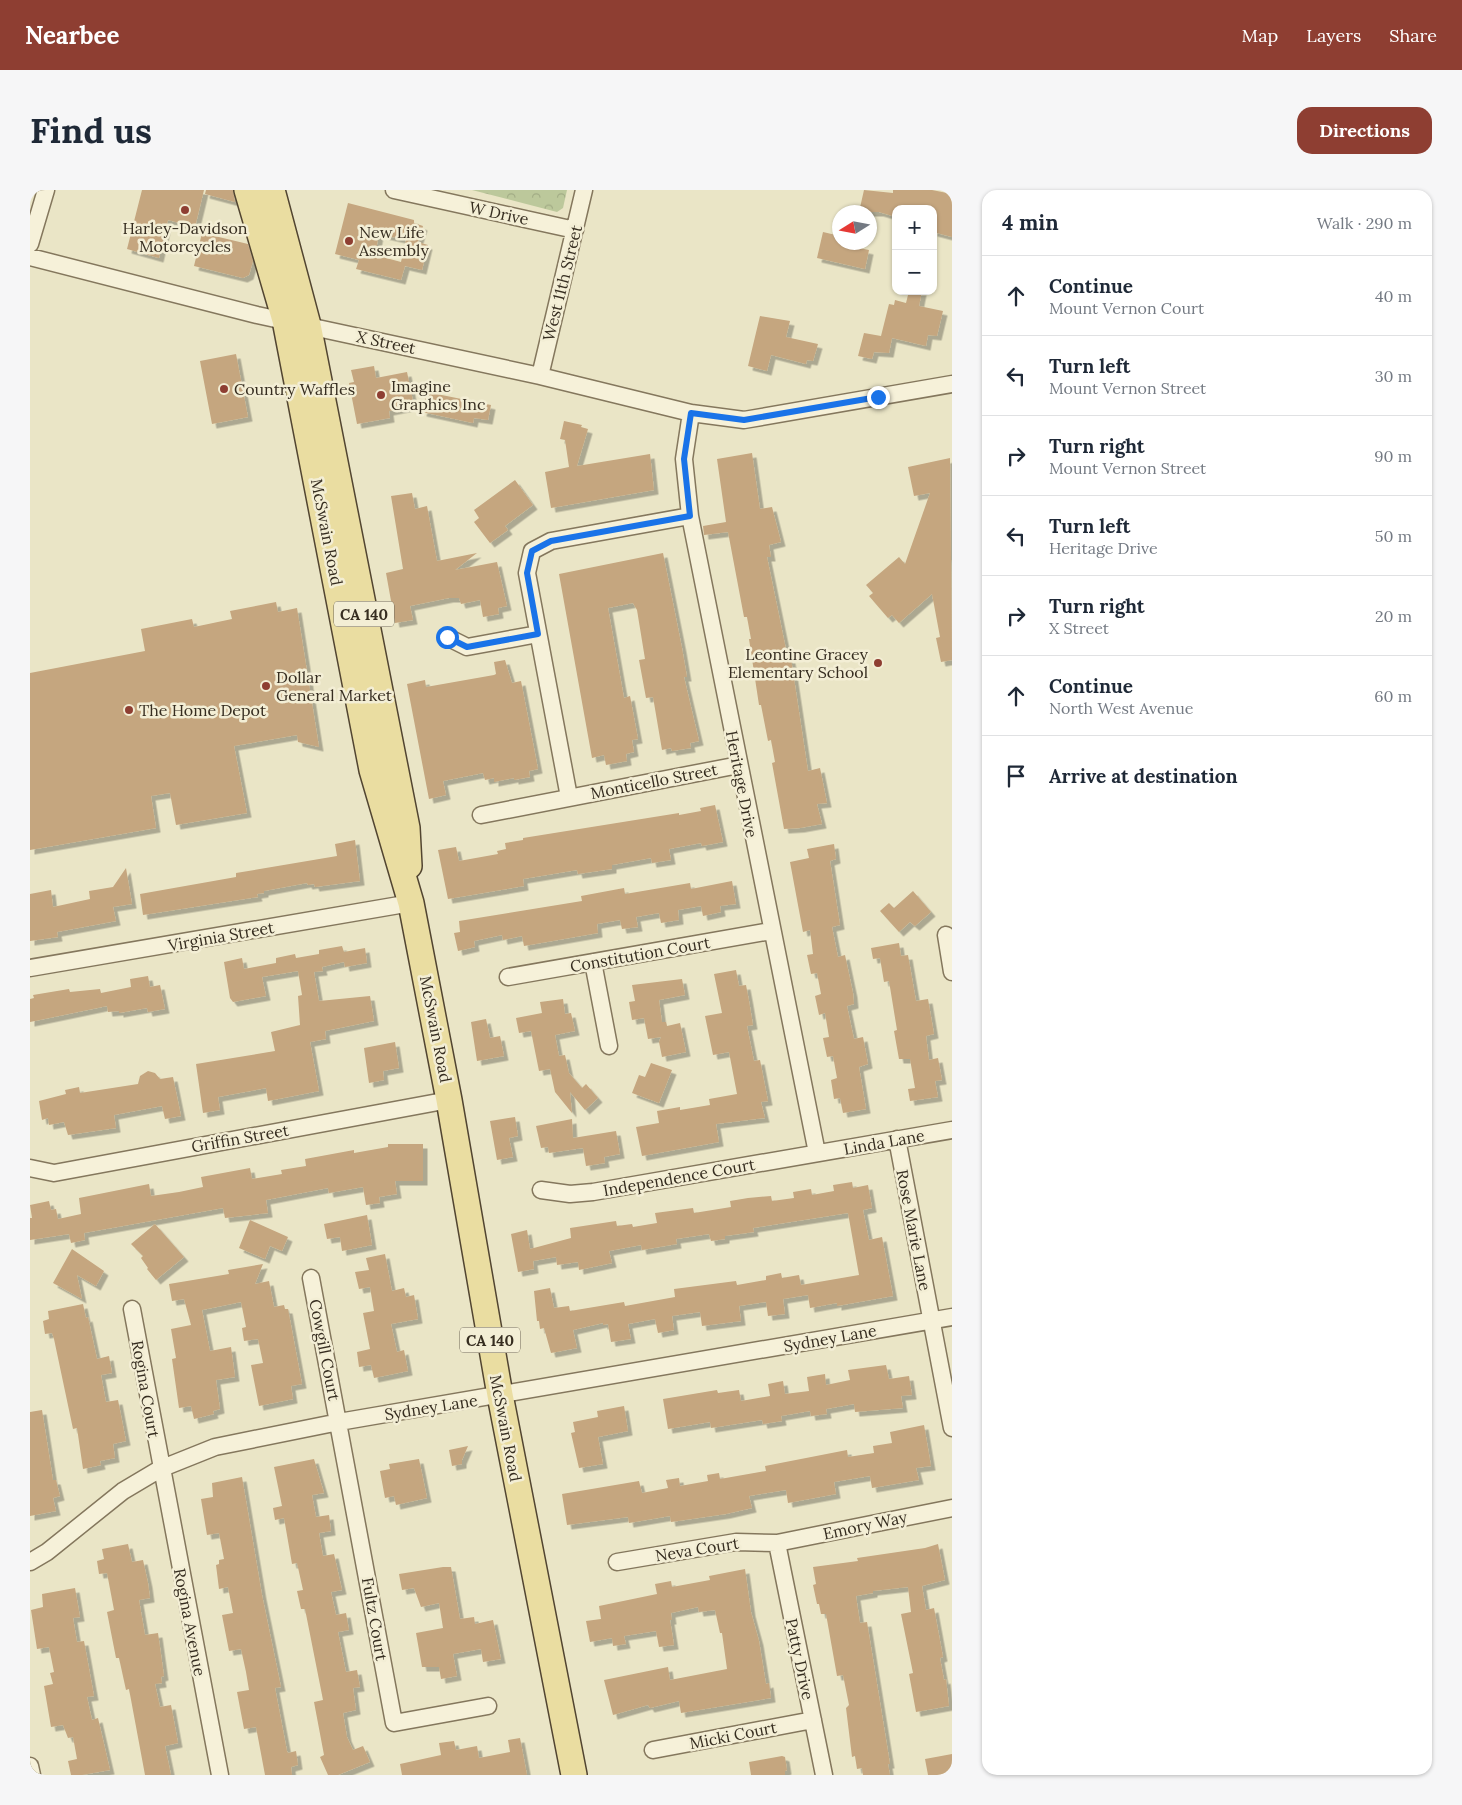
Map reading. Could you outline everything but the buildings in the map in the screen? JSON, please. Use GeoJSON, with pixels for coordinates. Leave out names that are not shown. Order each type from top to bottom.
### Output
{"type":"FeatureCollection","features":[{"type":"Feature","properties":{"kind":"main road","name":"McSwain Road"},"geometry":{"type":"LineString","coordinates":[[247,190],[296,323]]}},
{"type":"Feature","properties":{"kind":"main road","name":"McSwain Road"},"geometry":{"type":"LineString","coordinates":[[272,190],[372,770],[411,903],[449,1100],[500,1396],[574,1775]]}},
{"type":"Feature","properties":{"kind":"street"},"geometry":{"type":"LineString","coordinates":[[30,244],[46,190]]}},
{"type":"Feature","properties":{"kind":"street","name":"W Drive"},"geometry":{"type":"LineString","coordinates":[[394,190],[575,230]]}},
{"type":"Feature","properties":{"kind":"street","name":"West 11th Street"},"geometry":{"type":"LineString","coordinates":[[540,376],[584,190]]}},
{"type":"Feature","properties":{"kind":"street","name":"X Street"},"geometry":{"type":"LineString","coordinates":[[30,257],[143,288],[540,376],[691,413],[744,420],[952,384]]}},
{"type":"Feature","properties":{"kind":"street","name":"Heritage Drive"},"geometry":{"type":"LineString","coordinates":[[691,413],[684,459],[690,516],[771,932],[817,1153]]}},
{"type":"Feature","properties":{"kind":"street"},"geometry":{"type":"LineString","coordinates":[[568,797],[527,573],[532,551],[551,541],[690,516]]}},
{"type":"Feature","properties":{"kind":"street"},"geometry":{"type":"LineString","coordinates":[[447,637],[467,647],[538,634]]}},
{"type":"Feature","properties":{"kind":"street","name":"Monticello Street"},"geometry":{"type":"LineString","coordinates":[[481,815],[738,765]]}},
{"type":"Feature","properties":{"kind":"street","name":"Virginia Street"},"geometry":{"type":"LineString","coordinates":[[30,968],[411,903]]}},
{"type":"Feature","properties":{"kind":"street","name":"Constitution Court"},"geometry":{"type":"LineString","coordinates":[[508,977],[771,932]]}},
{"type":"Feature","properties":{"kind":"street"},"geometry":{"type":"LineString","coordinates":[[946,936],[952,972]]}},
{"type":"Feature","properties":{"kind":"street"},"geometry":{"type":"LineString","coordinates":[[593,962],[609,1046]]}},
{"type":"Feature","properties":{"kind":"street","name":"Griffin Street"},"geometry":{"type":"LineString","coordinates":[[30,1168],[54,1173],[449,1100]]}},
{"type":"Feature","properties":{"kind":"street","name":"Linda Lane"},"geometry":{"type":"LineString","coordinates":[[817,1153],[952,1130]]}},
{"type":"Feature","properties":{"kind":"street","name":"Rose Marie Lane"},"geometry":{"type":"LineString","coordinates":[[897,1139],[952,1428]]}},
{"type":"Feature","properties":{"kind":"street","name":"Independence Court"},"geometry":{"type":"LineString","coordinates":[[541,1190],[570,1194],[593,1192],[817,1153]]}},
{"type":"Feature","properties":{"kind":"street","name":"Cowgill Court"},"geometry":{"type":"LineString","coordinates":[[311,1278],[338,1422]]}},
{"type":"Feature","properties":{"kind":"street","name":"Rogina Court"},"geometry":{"type":"LineString","coordinates":[[132,1310],[160,1469]]}},
{"type":"Feature","properties":{"kind":"street","name":"Sydney Lane"},"geometry":{"type":"LineString","coordinates":[[30,1562],[47,1552],[123,1491],[160,1469],[215,1447],[338,1422],[500,1396],[952,1317]]}},
{"type":"Feature","properties":{"kind":"street","name":"Fultz Court"},"geometry":{"type":"LineString","coordinates":[[338,1422],[394,1723],[488,1706]]}},
{"type":"Feature","properties":{"kind":"street","name":"Rogina Avenue"},"geometry":{"type":"LineString","coordinates":[[160,1469],[220,1775]]}},
{"type":"Feature","properties":{"kind":"street","name":"Emory Way"},"geometry":{"type":"LineString","coordinates":[[777,1543],[952,1508]]}},
{"type":"Feature","properties":{"kind":"street","name":"Neva Court"},"geometry":{"type":"LineString","coordinates":[[617,1562],[736,1542],[777,1543]]}},
{"type":"Feature","properties":{"kind":"street","name":"Patty Drive"},"geometry":{"type":"LineString","coordinates":[[777,1543],[824,1775]]}},
{"type":"Feature","properties":{"kind":"street","name":"Micki Court"},"geometry":{"type":"LineString","coordinates":[[653,1750],[813,1720]]}},
{"type":"Feature","properties":{"kind":"street"},"geometry":{"type":"LineString","coordinates":[[30,1766],[32,1775]]}},
{"type":"Feature","properties":{"kind":"green space"},"geometry":{"type":"Polygon","coordinates":[[[472,190],[567,190],[563,208],[557,212],[472,190]]]}},
{"type":"Feature","properties":{"kind":"place","name":"Harley-Davidson Motorcycles"},"geometry":{"type":"Point","coordinates":[185,210]}},
{"type":"Feature","properties":{"kind":"place","name":"New Life Assembly"},"geometry":{"type":"Point","coordinates":[349,241]}},
{"type":"Feature","properties":{"kind":"place","name":"Country Waffles"},"geometry":{"type":"Point","coordinates":[224,389]}},
{"type":"Feature","properties":{"kind":"place","name":"Imagine Graphics Inc"},"geometry":{"type":"Point","coordinates":[381,395]}},
{"type":"Feature","properties":{"kind":"place","name":"Leontine Gracey Elementary School"},"geometry":{"type":"Point","coordinates":[878,663]}},
{"type":"Feature","properties":{"kind":"place","name":"Dollar General Market"},"geometry":{"type":"Point","coordinates":[266,686]}},
{"type":"Feature","properties":{"kind":"place","name":"The Home Depot"},"geometry":{"type":"Point","coordinates":[129,710]}},
{"type":"Feature","properties":{"kind":"route"},"geometry":{"type":"LineString","coordinates":[[447,637],[467,647],[538,634],[527,573],[532,551],[551,541],[690,516],[684,459],[691,413],[744,420],[878,397]]}}]}
